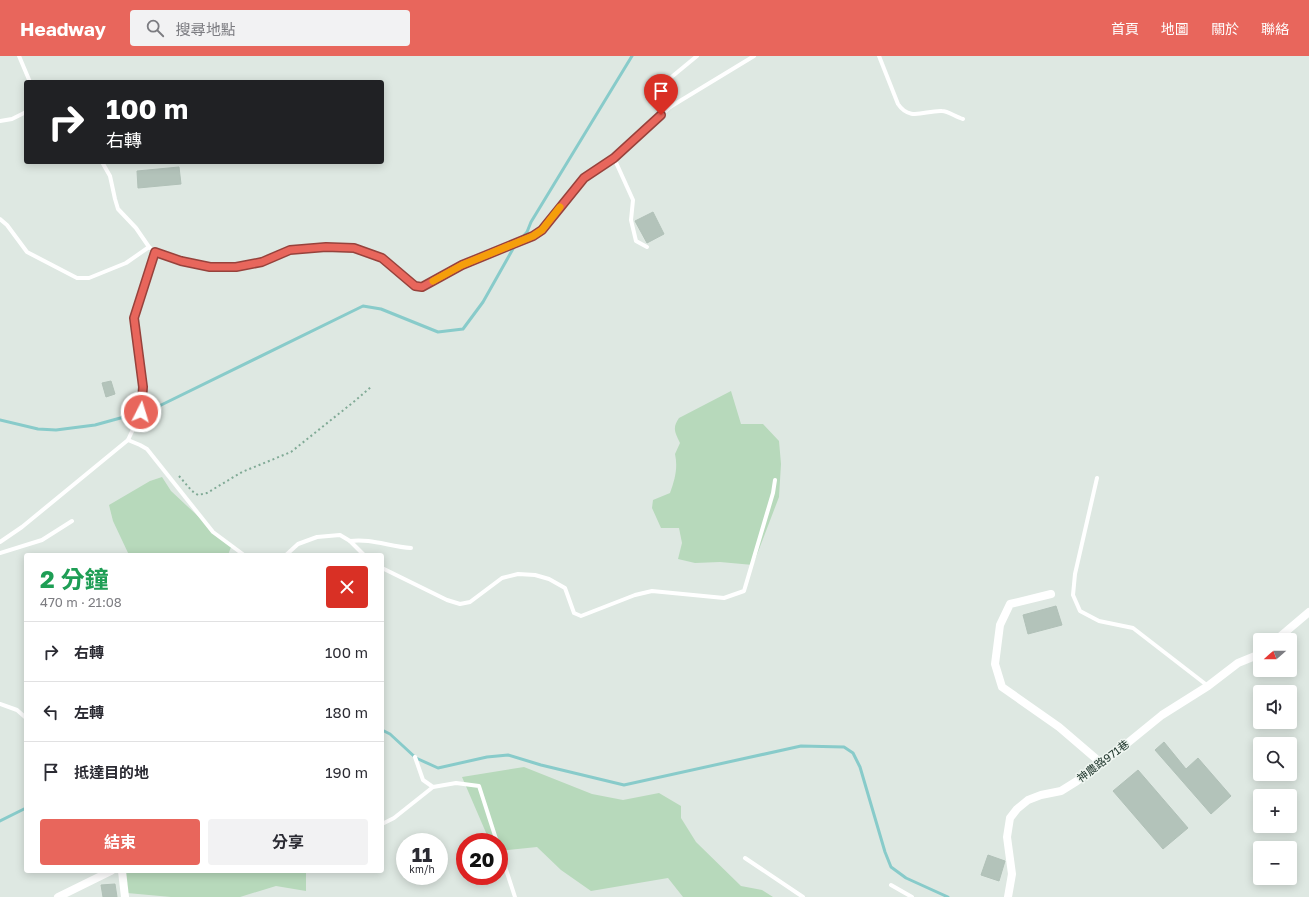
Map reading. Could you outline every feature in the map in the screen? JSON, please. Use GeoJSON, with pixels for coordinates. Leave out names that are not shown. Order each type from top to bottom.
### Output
{"type":"FeatureCollection","features":[{"type":"Feature","properties":{"kind":"street"},"geometry":{"type":"LineString","coordinates":[[1051,594],[1010,604],[1000,625],[995,664],[1002,687],[1059,726],[1101,763]]}},
{"type":"Feature","properties":{"kind":"street"},"geometry":{"type":"LineString","coordinates":[[1284,633],[1309,612]]}},
{"type":"Feature","properties":{"kind":"street","name":"神農路971巷"},"geometry":{"type":"LineString","coordinates":[[1008,897],[1012,874],[1006,837],[1010,818],[1017,809],[1028,800],[1060,790],[1077,781],[1162,715],[1208,686],[1238,663],[1253,657]]}},
{"type":"Feature","properties":{"kind":"street"},"geometry":{"type":"LineString","coordinates":[[58,897],[107,873]]}},
{"type":"Feature","properties":{"kind":"street"},"geometry":{"type":"LineString","coordinates":[[122,873],[125,897]]}},
{"type":"Feature","properties":{"kind":"lane"},"geometry":{"type":"LineString","coordinates":[[19,56],[29,80]]}},
{"type":"Feature","properties":{"kind":"lane"},"geometry":{"type":"LineString","coordinates":[[670,106],[662,94],[663,84],[697,56]]}},
{"type":"Feature","properties":{"kind":"lane"},"geometry":{"type":"LineString","coordinates":[[103,164],[110,176],[118,209],[136,228],[149,247],[155,252],[181,261],[210,267],[236,267],[262,262],[290,250],[326,247],[354,248],[382,258],[415,286],[422,287],[462,265],[533,236],[542,230],[584,178],[614,158],[670,106],[754,56]]}},
{"type":"Feature","properties":{"kind":"lane"},"geometry":{"type":"LineString","coordinates":[[878,56],[898,104],[903,111],[911,115],[943,111],[962,119]]}},
{"type":"Feature","properties":{"kind":"lane"},"geometry":{"type":"LineString","coordinates":[[0,121],[12,119],[24,113]]}},
{"type":"Feature","properties":{"kind":"lane"},"geometry":{"type":"LineString","coordinates":[[614,158],[633,200],[631,220],[636,241],[647,247]]}},
{"type":"Feature","properties":{"kind":"lane"},"geometry":{"type":"LineString","coordinates":[[0,219],[7,225],[27,252],[77,278],[89,278],[126,263],[149,247]]}},
{"type":"Feature","properties":{"kind":"lane"},"geometry":{"type":"LineString","coordinates":[[0,542],[22,527],[128,440],[141,412],[143,387],[134,318],[155,252]]}},
{"type":"Feature","properties":{"kind":"lane"},"geometry":{"type":"LineString","coordinates":[[128,440],[140,444],[147,450],[213,532],[241,553]]}},
{"type":"Feature","properties":{"kind":"lane"},"geometry":{"type":"LineString","coordinates":[[1097,478],[1075,574],[1073,595],[1080,611],[1098,621],[1133,628],[1208,686]]}},
{"type":"Feature","properties":{"kind":"lane"},"geometry":{"type":"LineString","coordinates":[[384,569],[447,600],[460,604],[470,602],[502,578],[518,574],[535,575],[549,579],[565,588],[574,613],[581,616],[635,595],[652,591],[724,598],[744,591],[773,493],[775,480]]}},
{"type":"Feature","properties":{"kind":"lane"},"geometry":{"type":"LineString","coordinates":[[0,553],[42,540],[72,521]]}},
{"type":"Feature","properties":{"kind":"lane"},"geometry":{"type":"LineString","coordinates":[[288,553],[298,544],[317,537],[340,535],[362,553]]}},
{"type":"Feature","properties":{"kind":"lane"},"geometry":{"type":"LineString","coordinates":[[350,542],[361,540],[397,547],[411,548]]}},
{"type":"Feature","properties":{"kind":"lane"},"geometry":{"type":"LineString","coordinates":[[0,704],[17,710],[24,716]]}},
{"type":"Feature","properties":{"kind":"lane"},"geometry":{"type":"LineString","coordinates":[[415,757],[423,780],[433,787]]}},
{"type":"Feature","properties":{"kind":"lane"},"geometry":{"type":"LineString","coordinates":[[384,823],[394,818],[433,787],[456,783],[479,786],[494,833]]}},
{"type":"Feature","properties":{"kind":"lane"},"geometry":{"type":"LineString","coordinates":[[745,858],[802,897]]}},
{"type":"Feature","properties":{"kind":"lane"},"geometry":{"type":"LineString","coordinates":[[508,876],[515,897]]}},
{"type":"Feature","properties":{"kind":"lane"},"geometry":{"type":"LineString","coordinates":[[891,885],[912,897]]}},
{"type":"Feature","properties":{"kind":"path"},"geometry":{"type":"LineString","coordinates":[[177,474],[192,491],[198,494],[207,493],[242,472],[291,452],[372,386]]}},
{"type":"Feature","properties":{"kind":"green space"},"geometry":{"type":"Polygon","coordinates":[[[731,391],[741,424],[763,424],[779,441],[781,464],[779,497],[753,565],[720,562],[695,563],[678,559],[682,543],[679,528],[661,528],[652,508],[653,500],[670,493],[676,474],[675,454],[680,443],[675,427],[679,418],[731,391]]]}},
{"type":"Feature","properties":{"kind":"green space"},"geometry":{"type":"Polygon","coordinates":[[[162,477],[171,491],[231,547],[229,553],[128,553],[113,521],[109,505],[150,481],[162,477]]]}},
{"type":"Feature","properties":{"kind":"green space"},"geometry":{"type":"Polygon","coordinates":[[[524,767],[592,794],[623,800],[659,793],[681,806],[681,818],[696,842],[741,886],[762,890],[773,897],[683,897],[668,878],[591,891],[561,870],[537,847],[508,850],[508,833],[486,833],[462,777],[524,767]]]}},
{"type":"Feature","properties":{"kind":"green space"},"geometry":{"type":"Polygon","coordinates":[[[122,873],[306,873],[306,891],[276,886],[240,897],[171,897],[127,893],[122,873]]]}},
{"type":"Feature","properties":{"kind":"building"},"geometry":{"type":"Polygon","coordinates":[[[179,167],[181,184],[138,188],[137,171],[179,167]]]}},
{"type":"Feature","properties":{"kind":"building"},"geometry":{"type":"Polygon","coordinates":[[[653,212],[664,234],[647,243],[635,221],[653,212]]]}},
{"type":"Feature","properties":{"kind":"building"},"geometry":{"type":"Polygon","coordinates":[[[111,381],[115,394],[106,397],[102,383],[111,381]]]}},
{"type":"Feature","properties":{"kind":"building"},"geometry":{"type":"Polygon","coordinates":[[[1056,606],[1062,625],[1028,634],[1023,615],[1056,606]]]}},
{"type":"Feature","properties":{"kind":"building"},"geometry":{"type":"Polygon","coordinates":[[[1164,742],[1186,769],[1198,758],[1231,796],[1211,814],[1155,750],[1164,742]]]}},
{"type":"Feature","properties":{"kind":"building"},"geometry":{"type":"Polygon","coordinates":[[[1138,770],[1188,828],[1163,849],[1113,791],[1138,770]]]}},
{"type":"Feature","properties":{"kind":"building"},"geometry":{"type":"Polygon","coordinates":[[[988,855],[1005,861],[999,881],[981,875],[988,855]]]}},
{"type":"Feature","properties":{"kind":"building"},"geometry":{"type":"Polygon","coordinates":[[[115,884],[117,897],[103,897],[101,885],[115,884]]]}},
{"type":"Feature","properties":{"kind":"waterway"},"geometry":{"type":"LineString","coordinates":[[0,420],[38,429],[56,430],[95,425],[153,409],[363,306],[381,309],[438,332],[463,329],[483,302],[514,247],[527,232],[531,222],[632,56]]}},
{"type":"Feature","properties":{"kind":"waterway"},"geometry":{"type":"LineString","coordinates":[[384,731],[390,734],[416,758],[438,768],[487,757],[508,755],[541,765],[624,785],[801,746],[844,747],[853,753],[860,767],[885,852],[891,867],[906,878],[948,897]]}},
{"type":"Feature","properties":{"kind":"waterway"},"geometry":{"type":"LineString","coordinates":[[0,821],[24,809]]}},
{"type":"Feature","properties":{"kind":"slow traffic"},"geometry":{"type":"LineString","coordinates":[[433,281],[462,265],[533,236],[542,230],[560,207]]}},
{"type":"Feature","properties":{"kind":"route"},"geometry":{"type":"LineString","coordinates":[[141,412],[143,387],[134,318],[155,252],[181,261],[210,267],[236,267],[262,262],[290,250],[326,247],[354,248],[382,258],[415,286],[422,287],[462,265],[533,236],[542,230],[584,178],[614,158],[661,115]]}}]}
